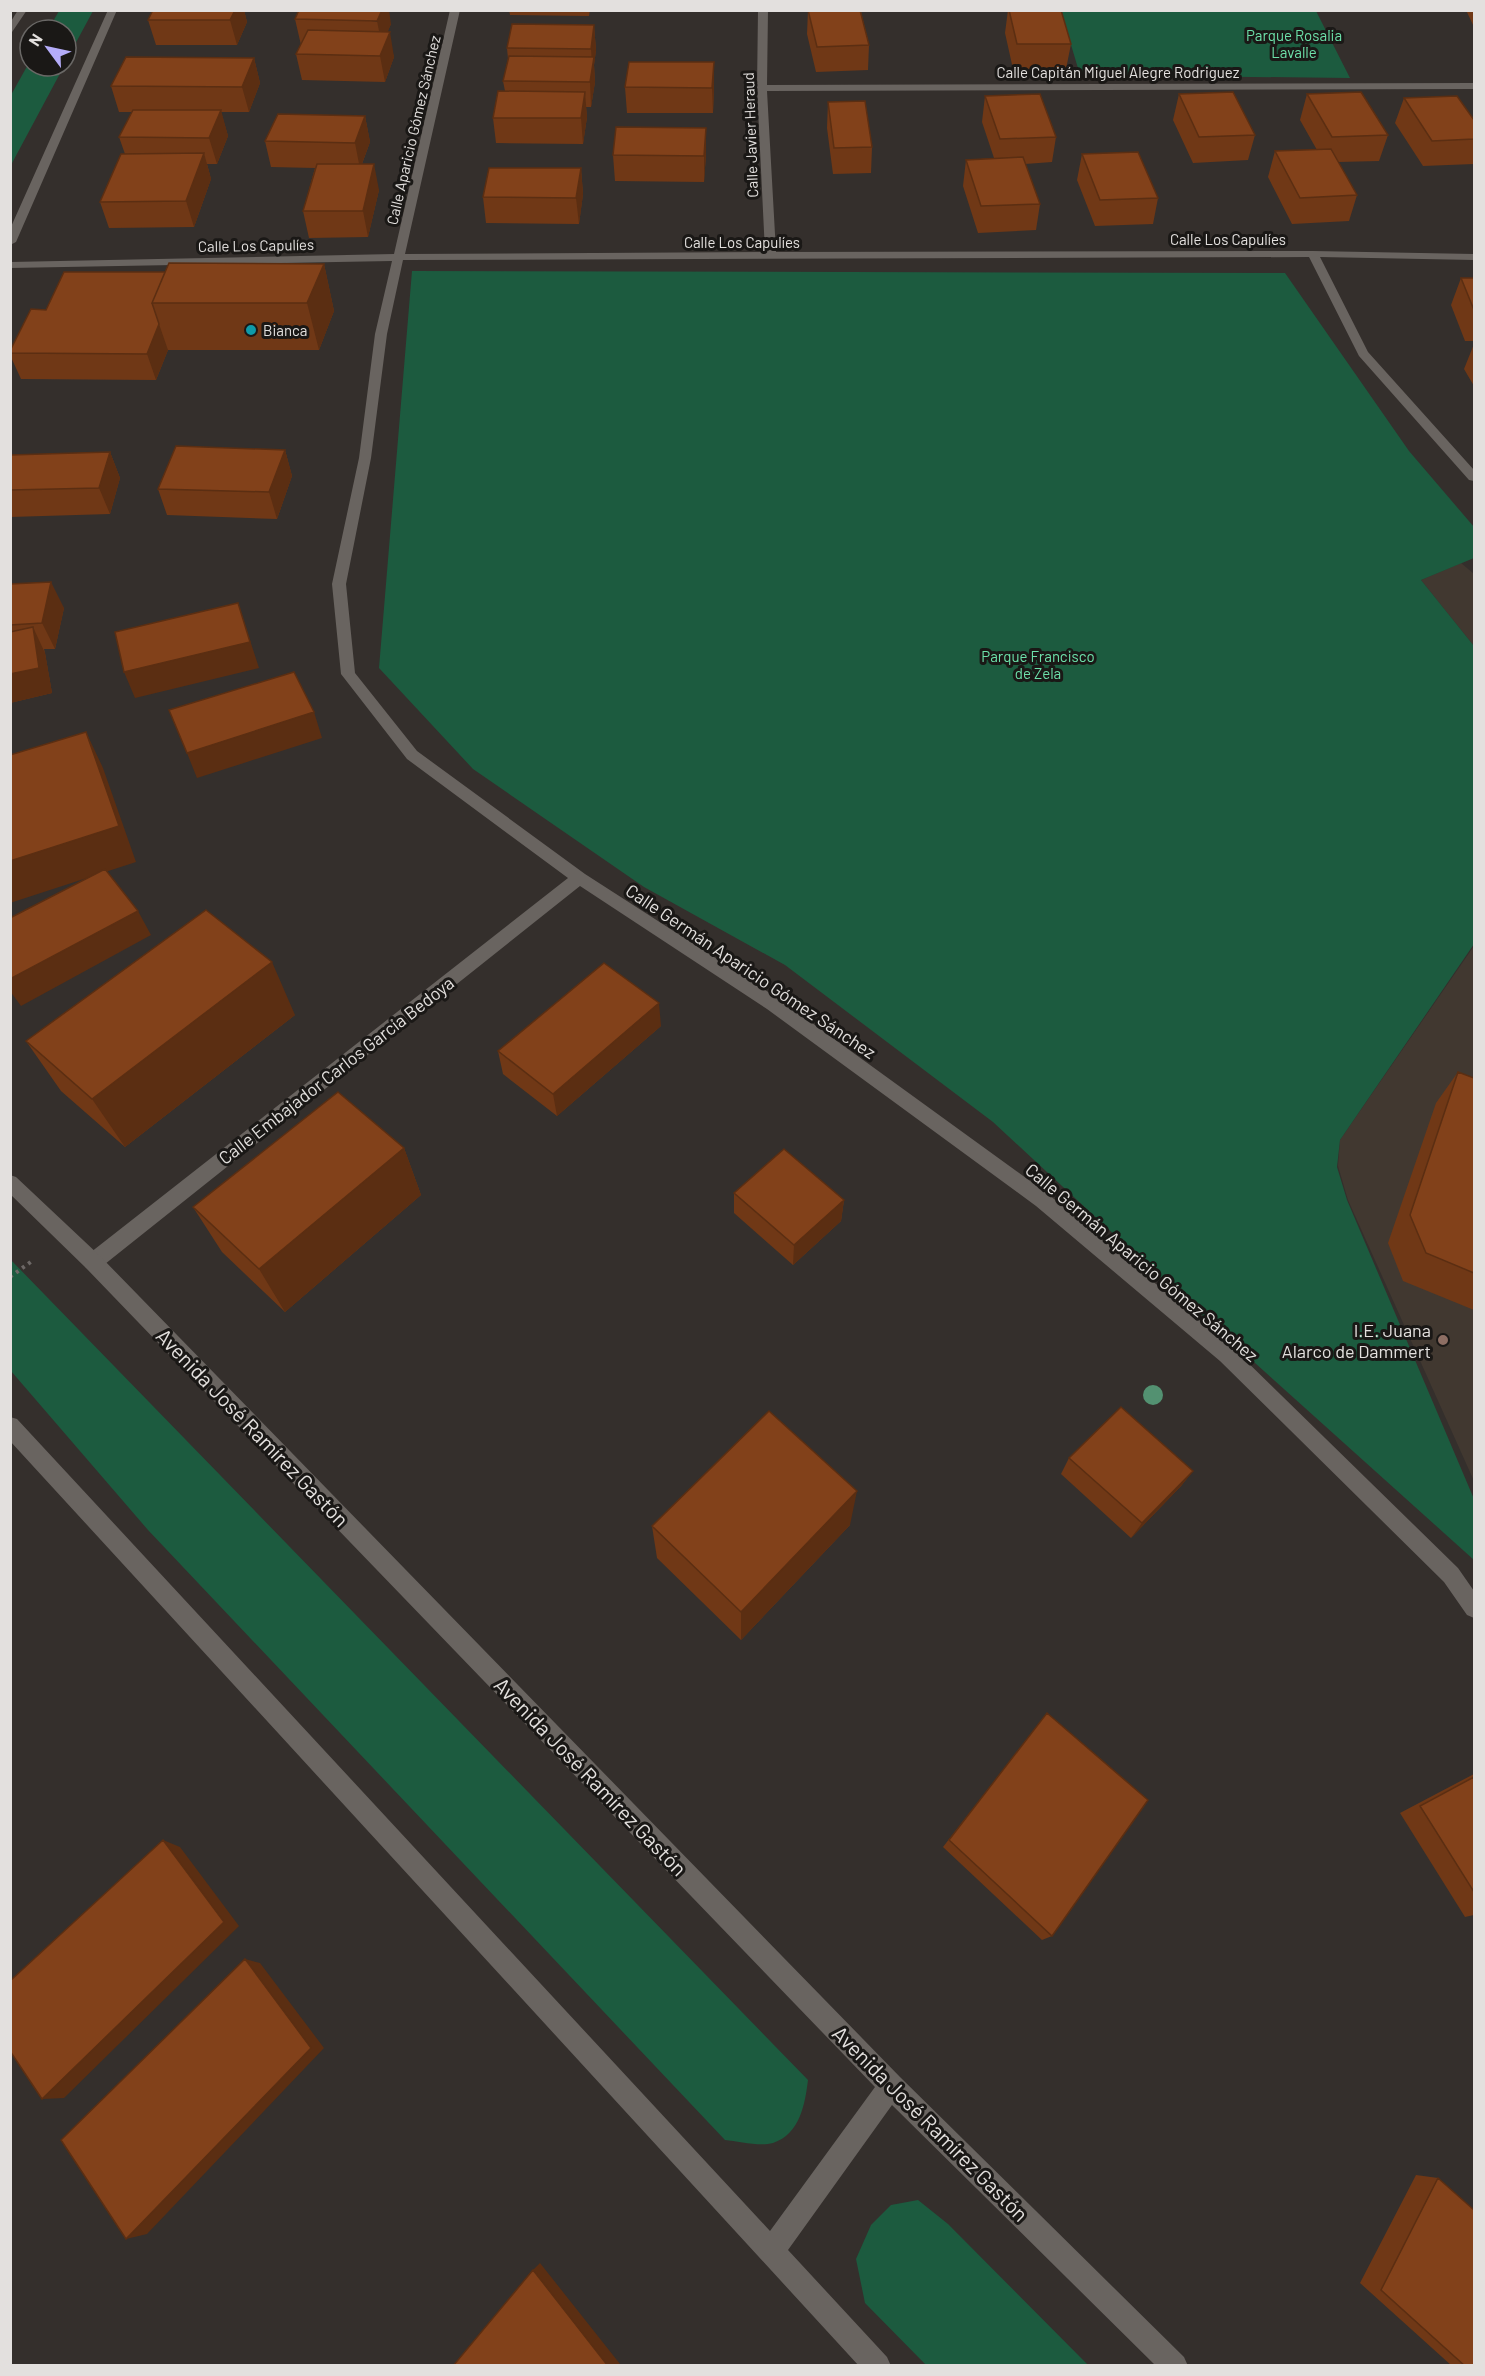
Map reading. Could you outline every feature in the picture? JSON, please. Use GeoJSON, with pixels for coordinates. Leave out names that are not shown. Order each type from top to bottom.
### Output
{"type":"FeatureCollection","features":[{"type":"Feature","properties":{"kind":"street"},"geometry":{"type":"LineString","coordinates":[[10,33],[23,10]]}},
{"type":"Feature","properties":{"kind":"street"},"geometry":{"type":"LineString","coordinates":[[10,242],[113,10]]}},
{"type":"Feature","properties":{"kind":"street","name":"Calle Aparicio Gómez Sánchez"},"geometry":{"type":"LineString","coordinates":[[400,257],[455,10]]}},
{"type":"Feature","properties":{"kind":"street","name":"Calle Javier Heraud"},"geometry":{"type":"LineString","coordinates":[[763,10],[762,88],[771,257]]}},
{"type":"Feature","properties":{"kind":"street","name":"Calle Capitán Miguel Alegre Rodriguez"},"geometry":{"type":"LineString","coordinates":[[762,88],[1474,86]]}},
{"type":"Feature","properties":{"kind":"street"},"geometry":{"type":"LineString","coordinates":[[1313,254],[1363,353],[1474,477]]}},
{"type":"Feature","properties":{"kind":"street","name":"Calle Los Capulíes"},"geometry":{"type":"LineString","coordinates":[[10,265],[400,257],[1313,254],[1474,257]]}},
{"type":"Feature","properties":{"kind":"street","name":"Calle Germán Aparicio Gómez Sánchez"},"geometry":{"type":"LineString","coordinates":[[400,257],[381,334],[365,458],[339,584],[348,674],[412,755],[579,878],[773,1004],[1042,1200],[1227,1354],[1450,1575],[1474,1608]]}},
{"type":"Feature","properties":{"kind":"street","name":"Calle Embajador Carlos García Bedoya"},"geometry":{"type":"LineString","coordinates":[[93,1262],[579,878]]}},
{"type":"Feature","properties":{"kind":"street","name":"Avenida José Ramírez Gastón"},"geometry":{"type":"LineString","coordinates":[[10,1182],[93,1262],[891,2086],[1175,2366]]}},
{"type":"Feature","properties":{"kind":"street"},"geometry":{"type":"LineString","coordinates":[[10,1426],[879,2366]]}},
{"type":"Feature","properties":{"kind":"street"},"geometry":{"type":"LineString","coordinates":[[772,2250],[891,2086]]}},
{"type":"Feature","properties":{"kind":"shaded area"},"geometry":{"type":"Polygon","coordinates":[[[1461,563],[1474,574],[1474,646],[1421,580],[1461,563]]]}},
{"type":"Feature","properties":{"kind":"shaded area","name":"I.E. Juana Alarco de Dammert"},"geometry":{"type":"Polygon","coordinates":[[[1474,946],[1474,1481],[1348,1200],[1338,1166],[1340,1140],[1474,946]]]}},
{"type":"Feature","properties":{"kind":"green space"},"geometry":{"type":"Polygon","coordinates":[[[59,11],[93,11],[78,39],[78,18],[55,18],[59,11]]]}},
{"type":"Feature","properties":{"kind":"green space","name":"Parque Rosalia Lavalle"},"geometry":{"type":"Polygon","coordinates":[[[1061,11],[1316,11],[1350,78],[1080,75],[1061,11]]]}},
{"type":"Feature","properties":{"kind":"green space"},"geometry":{"type":"Polygon","coordinates":[[[20,78],[58,78],[11,165],[11,95],[20,78]]]}},
{"type":"Feature","properties":{"kind":"green space","name":"Parque Francisco de Zela"},"geometry":{"type":"Polygon","coordinates":[[[412,271],[1285,273],[1409,451],[1474,527],[1474,558],[1421,580],[1474,646],[1474,944],[1340,1140],[1337,1167],[1347,1200],[1474,1499],[1474,1560],[1175,1291],[993,1122],[785,965],[644,887],[473,769],[379,668],[412,271]]]}},
{"type":"Feature","properties":{"kind":"green space"},"geometry":{"type":"Polygon","coordinates":[[[10,1259],[808,2080],[800,2117],[789,2133],[782,2139],[768,2144],[725,2140],[148,1530],[11,1371],[10,1259]]]}},
{"type":"Feature","properties":{"kind":"green space"},"geometry":{"type":"Polygon","coordinates":[[[918,2200],[948,2224],[1088,2365],[926,2365],[865,2303],[856,2259],[871,2225],[891,2205],[918,2200]]]}},
{"type":"Feature","properties":{"kind":"building"},"geometry":{"type":"Polygon","coordinates":[[[153,10],[235,10],[230,20],[148,20],[153,10]]]}},
{"type":"Feature","properties":{"kind":"building"},"geometry":{"type":"Polygon","coordinates":[[[299,10],[382,10],[377,21],[295,19],[299,10]]]}},
{"type":"Feature","properties":{"kind":"building"},"geometry":{"type":"Polygon","coordinates":[[[808,10],[860,10],[869,45],[817,47],[808,10]]]}},
{"type":"Feature","properties":{"kind":"building"},"geometry":{"type":"Polygon","coordinates":[[[1009,10],[1061,10],[1071,44],[1017,44],[1009,10]]]}},
{"type":"Feature","properties":{"kind":"building"},"geometry":{"type":"Polygon","coordinates":[[[512,24],[594,25],[591,49],[507,48],[512,24]]]}},
{"type":"Feature","properties":{"kind":"building"},"geometry":{"type":"Polygon","coordinates":[[[308,30],[390,32],[380,56],[296,54],[308,30]]]}},
{"type":"Feature","properties":{"kind":"building"},"geometry":{"type":"Polygon","coordinates":[[[509,56],[594,57],[590,82],[503,81],[509,56]]]}},
{"type":"Feature","properties":{"kind":"building"},"geometry":{"type":"Polygon","coordinates":[[[126,57],[254,58],[242,87],[111,86],[126,57]]]}},
{"type":"Feature","properties":{"kind":"building"},"geometry":{"type":"Polygon","coordinates":[[[629,62],[714,62],[712,88],[625,87],[629,62]]]}},
{"type":"Feature","properties":{"kind":"building"},"geometry":{"type":"Polygon","coordinates":[[[498,91],[585,92],[581,118],[493,118],[498,91]]]}},
{"type":"Feature","properties":{"kind":"building"},"geometry":{"type":"Polygon","coordinates":[[[1233,92],[1255,135],[1199,137],[1179,94],[1233,92]]]}},
{"type":"Feature","properties":{"kind":"building"},"geometry":{"type":"Polygon","coordinates":[[[1361,92],[1388,135],[1332,137],[1307,94],[1361,92]]]}},
{"type":"Feature","properties":{"kind":"building"},"geometry":{"type":"Polygon","coordinates":[[[1040,94],[1056,137],[1000,139],[985,96],[1040,94]]]}},
{"type":"Feature","properties":{"kind":"building"},"geometry":{"type":"Polygon","coordinates":[[[1457,96],[1474,120],[1474,139],[1432,141],[1404,98],[1457,96]]]}},
{"type":"Feature","properties":{"kind":"building"},"geometry":{"type":"Polygon","coordinates":[[[865,101],[872,147],[834,148],[828,102],[865,101]]]}},
{"type":"Feature","properties":{"kind":"building"},"geometry":{"type":"Polygon","coordinates":[[[133,110],[221,110],[209,138],[119,137],[133,110]]]}},
{"type":"Feature","properties":{"kind":"building"},"geometry":{"type":"Polygon","coordinates":[[[278,114],[365,116],[355,143],[265,141],[278,114]]]}},
{"type":"Feature","properties":{"kind":"building"},"geometry":{"type":"Polygon","coordinates":[[[616,127],[706,128],[704,156],[613,155],[616,127]]]}},
{"type":"Feature","properties":{"kind":"building"},"geometry":{"type":"Polygon","coordinates":[[[1331,149],[1357,195],[1300,198],[1275,151],[1331,149]]]}},
{"type":"Feature","properties":{"kind":"building"},"geometry":{"type":"Polygon","coordinates":[[[1138,152],[1158,198],[1100,200],[1082,154],[1138,152]]]}},
{"type":"Feature","properties":{"kind":"building"},"geometry":{"type":"Polygon","coordinates":[[[204,153],[186,201],[100,202],[121,154],[204,153]]]}},
{"type":"Feature","properties":{"kind":"building"},"geometry":{"type":"Polygon","coordinates":[[[1023,157],[1040,204],[981,206],[966,160],[1023,157]]]}},
{"type":"Feature","properties":{"kind":"building"},"geometry":{"type":"Polygon","coordinates":[[[317,164],[374,164],[363,211],[303,211],[317,164]]]}},
{"type":"Feature","properties":{"kind":"building"},"geometry":{"type":"Polygon","coordinates":[[[489,168],[581,168],[576,198],[483,197],[489,168]]]}},
{"type":"Feature","properties":{"kind":"building"},"geometry":{"type":"Polygon","coordinates":[[[169,263],[324,264],[307,303],[152,303],[169,263]]]}},
{"type":"Feature","properties":{"kind":"building"},"geometry":{"type":"Polygon","coordinates":[[[64,272],[165,272],[152,303],[159,324],[147,354],[10,353],[31,309],[46,310],[64,272]]]}},
{"type":"Feature","properties":{"kind":"building"},"geometry":{"type":"Polygon","coordinates":[[[1461,278],[1474,278],[1474,310],[1461,278]]]}},
{"type":"Feature","properties":{"kind":"building"},"geometry":{"type":"Polygon","coordinates":[[[176,446],[285,450],[269,492],[158,489],[176,446]]]}},
{"type":"Feature","properties":{"kind":"building"},"geometry":{"type":"Polygon","coordinates":[[[110,452],[99,488],[10,490],[10,455],[110,452]]]}},
{"type":"Feature","properties":{"kind":"building"},"geometry":{"type":"Polygon","coordinates":[[[51,582],[42,623],[10,625],[10,584],[51,582]]]}},
{"type":"Feature","properties":{"kind":"building"},"geometry":{"type":"Polygon","coordinates":[[[238,603],[250,642],[124,672],[115,632],[238,603]]]}},
{"type":"Feature","properties":{"kind":"building"},"geometry":{"type":"Polygon","coordinates":[[[33,627],[39,668],[10,674],[10,632],[33,627]]]}},
{"type":"Feature","properties":{"kind":"building"},"geometry":{"type":"Polygon","coordinates":[[[294,672],[314,712],[187,753],[169,710],[294,672]]]}},
{"type":"Feature","properties":{"kind":"building"},"geometry":{"type":"Polygon","coordinates":[[[86,732],[119,826],[10,861],[10,755],[86,732]]]}},
{"type":"Feature","properties":{"kind":"building"},"geometry":{"type":"Polygon","coordinates":[[[105,869],[138,911],[10,979],[10,918],[105,869]]]}},
{"type":"Feature","properties":{"kind":"building"},"geometry":{"type":"Polygon","coordinates":[[[206,910],[272,962],[92,1099],[26,1041],[206,910]]]}},
{"type":"Feature","properties":{"kind":"building"},"geometry":{"type":"Polygon","coordinates":[[[604,963],[659,1003],[553,1094],[498,1051],[604,963]]]}},
{"type":"Feature","properties":{"kind":"building"},"geometry":{"type":"Polygon","coordinates":[[[1458,1072],[1474,1078],[1474,1273],[1426,1253],[1410,1215],[1458,1072]]]}},
{"type":"Feature","properties":{"kind":"building"},"geometry":{"type":"Polygon","coordinates":[[[338,1092],[404,1148],[259,1269],[193,1207],[338,1092]]]}},
{"type":"Feature","properties":{"kind":"building"},"geometry":{"type":"Polygon","coordinates":[[[784,1149],[844,1200],[794,1245],[734,1193],[784,1149]]]}},
{"type":"Feature","properties":{"kind":"building"},"geometry":{"type":"Polygon","coordinates":[[[1121,1407],[1193,1471],[1142,1523],[1069,1458],[1121,1407]]]}},
{"type":"Feature","properties":{"kind":"building"},"geometry":{"type":"Polygon","coordinates":[[[769,1411],[857,1491],[741,1612],[652,1526],[769,1411]]]}},
{"type":"Feature","properties":{"kind":"building"},"geometry":{"type":"Polygon","coordinates":[[[1047,1713],[1148,1800],[1052,1936],[949,1840],[1047,1713]]]}},
{"type":"Feature","properties":{"kind":"building"},"geometry":{"type":"Polygon","coordinates":[[[1474,1777],[1474,1892],[1420,1806],[1474,1777]]]}},
{"type":"Feature","properties":{"kind":"building"},"geometry":{"type":"Polygon","coordinates":[[[163,1840],[224,1922],[42,2099],[10,2051],[10,1981],[163,1840]]]}},
{"type":"Feature","properties":{"kind":"building"},"geometry":{"type":"Polygon","coordinates":[[[245,1959],[311,2048],[126,2239],[61,2140],[245,1959]]]}},
{"type":"Feature","properties":{"kind":"building"},"geometry":{"type":"Polygon","coordinates":[[[1438,2178],[1474,2210],[1474,2366],[1465,2366],[1381,2290],[1438,2178]]]}},
{"type":"Feature","properties":{"kind":"building"},"geometry":{"type":"Polygon","coordinates":[[[533,2270],[608,2366],[453,2366],[533,2270]]]}},
{"type":"Feature","properties":{"kind":"place","name":"Bianca"},"geometry":{"type":"Point","coordinates":[251,330]}},
{"type":"Feature","properties":{"kind":"place","name":"I.E. Juana Alarco de Dammert"},"geometry":{"type":"Point","coordinates":[1443,1340]}}]}
